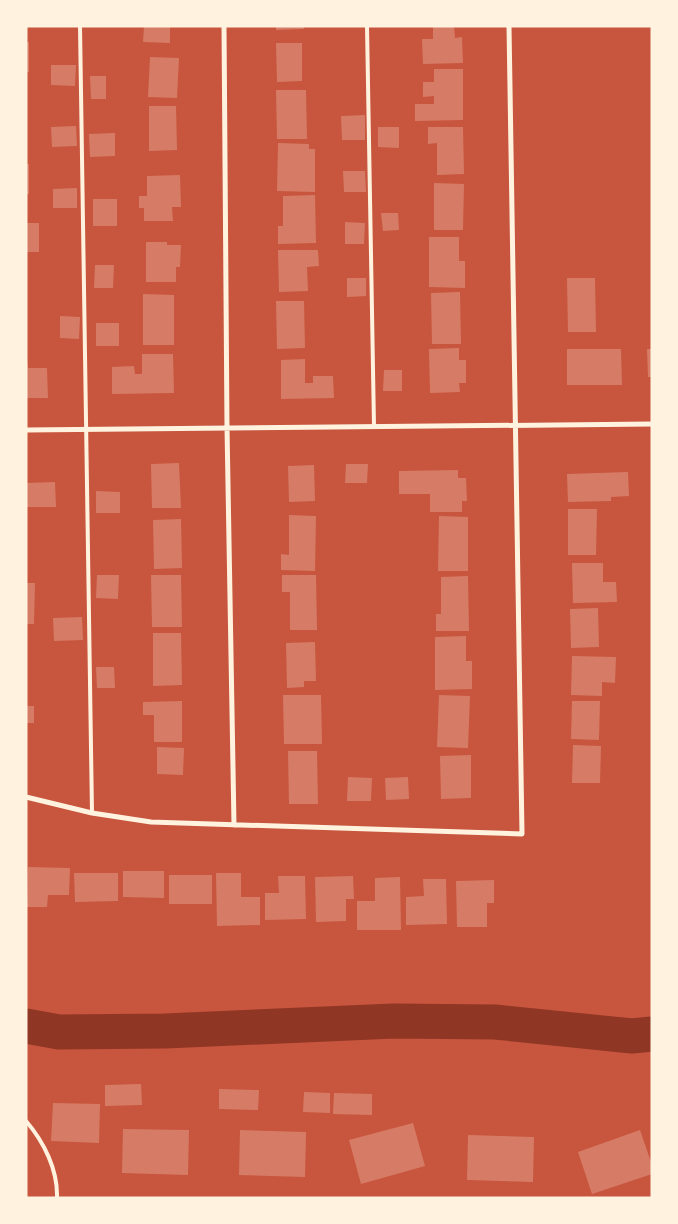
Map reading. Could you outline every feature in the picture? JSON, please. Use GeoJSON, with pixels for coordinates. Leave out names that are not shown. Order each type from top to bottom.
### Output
{"type":"FeatureCollection","features":[{"type":"Feature","properties":{"kind":"street"},"geometry":{"type":"LineString","coordinates":[[224,26],[227,428],[234,825]]}},
{"type":"Feature","properties":{"kind":"street"},"geometry":{"type":"LineString","coordinates":[[26,797],[92,813],[151,822],[522,834],[509,26]]}},
{"type":"Feature","properties":{"kind":"street"},"geometry":{"type":"LineString","coordinates":[[26,430],[652,424]]}},
{"type":"Feature","properties":{"kind":"lane"},"geometry":{"type":"LineString","coordinates":[[80,26],[92,813]]}},
{"type":"Feature","properties":{"kind":"lane"},"geometry":{"type":"LineString","coordinates":[[367,26],[374,426]]}},
{"type":"Feature","properties":{"kind":"lane"},"geometry":{"type":"LineString","coordinates":[[26,1121],[46,1151],[57,1184],[56,1198]]}},
{"type":"Feature","properties":{"kind":"building"},"geometry":{"type":"Polygon","coordinates":[[[144,26],[170,26],[170,43],[143,42],[144,26]]]}},
{"type":"Feature","properties":{"kind":"building"},"geometry":{"type":"Polygon","coordinates":[[[276,26],[304,26],[304,29],[276,30],[276,26]]]}},
{"type":"Feature","properties":{"kind":"building"},"geometry":{"type":"Polygon","coordinates":[[[433,26],[454,26],[455,38],[462,37],[463,63],[423,64],[422,39],[433,39],[433,26]]]}},
{"type":"Feature","properties":{"kind":"building"},"geometry":{"type":"Polygon","coordinates":[[[26,42],[29,42],[29,72],[26,72],[26,42]]]}},
{"type":"Feature","properties":{"kind":"building"},"geometry":{"type":"Polygon","coordinates":[[[276,43],[302,43],[302,81],[277,82],[276,43]]]}},
{"type":"Feature","properties":{"kind":"building"},"geometry":{"type":"Polygon","coordinates":[[[150,57],[179,58],[177,98],[148,97],[150,57]]]}},
{"type":"Feature","properties":{"kind":"building"},"geometry":{"type":"Polygon","coordinates":[[[51,65],[76,65],[75,86],[51,85],[51,65]]]}},
{"type":"Feature","properties":{"kind":"building"},"geometry":{"type":"Polygon","coordinates":[[[434,69],[463,69],[463,120],[415,121],[415,104],[434,104],[434,96],[423,97],[423,82],[434,82],[434,69]]]}},
{"type":"Feature","properties":{"kind":"building"},"geometry":{"type":"Polygon","coordinates":[[[90,76],[106,76],[106,99],[91,99],[90,76]]]}},
{"type":"Feature","properties":{"kind":"building"},"geometry":{"type":"Polygon","coordinates":[[[276,90],[306,90],[307,139],[277,139],[276,90]]]}},
{"type":"Feature","properties":{"kind":"building"},"geometry":{"type":"Polygon","coordinates":[[[149,106],[176,106],[177,150],[149,151],[149,106]]]}},
{"type":"Feature","properties":{"kind":"building"},"geometry":{"type":"Polygon","coordinates":[[[365,115],[365,140],[342,140],[341,116],[365,115]]]}},
{"type":"Feature","properties":{"kind":"building"},"geometry":{"type":"Polygon","coordinates":[[[76,126],[77,146],[52,147],[51,127],[76,126]]]}},
{"type":"Feature","properties":{"kind":"building"},"geometry":{"type":"Polygon","coordinates":[[[378,127],[399,127],[399,148],[378,147],[378,127]]]}},
{"type":"Feature","properties":{"kind":"building"},"geometry":{"type":"Polygon","coordinates":[[[428,127],[463,127],[464,174],[437,175],[437,143],[428,144],[428,127]]]}},
{"type":"Feature","properties":{"kind":"building"},"geometry":{"type":"Polygon","coordinates":[[[115,133],[115,156],[90,157],[89,134],[115,133]]]}},
{"type":"Feature","properties":{"kind":"building"},"geometry":{"type":"Polygon","coordinates":[[[278,143],[309,144],[309,149],[315,149],[315,192],[277,191],[278,143]]]}},
{"type":"Feature","properties":{"kind":"building"},"geometry":{"type":"Polygon","coordinates":[[[26,164],[29,164],[29,194],[26,194],[26,164]]]}},
{"type":"Feature","properties":{"kind":"building"},"geometry":{"type":"Polygon","coordinates":[[[343,171],[365,171],[366,192],[344,192],[343,171]]]}},
{"type":"Feature","properties":{"kind":"building"},"geometry":{"type":"Polygon","coordinates":[[[180,175],[181,207],[172,207],[173,221],[144,221],[144,208],[139,208],[139,196],[147,196],[147,176],[180,175]]]}},
{"type":"Feature","properties":{"kind":"building"},"geometry":{"type":"Polygon","coordinates":[[[434,183],[464,184],[463,230],[434,230],[434,183]]]}},
{"type":"Feature","properties":{"kind":"building"},"geometry":{"type":"Polygon","coordinates":[[[77,188],[77,208],[53,208],[53,189],[77,188]]]}},
{"type":"Feature","properties":{"kind":"building"},"geometry":{"type":"Polygon","coordinates":[[[315,195],[316,243],[278,244],[278,226],[283,226],[283,196],[315,195]]]}},
{"type":"Feature","properties":{"kind":"building"},"geometry":{"type":"Polygon","coordinates":[[[93,199],[117,199],[117,226],[93,226],[93,199]]]}},
{"type":"Feature","properties":{"kind":"building"},"geometry":{"type":"Polygon","coordinates":[[[381,213],[398,213],[399,230],[383,231],[381,213]]]}},
{"type":"Feature","properties":{"kind":"building"},"geometry":{"type":"Polygon","coordinates":[[[345,222],[365,223],[364,244],[345,244],[345,222]]]}},
{"type":"Feature","properties":{"kind":"building"},"geometry":{"type":"Polygon","coordinates":[[[26,223],[39,223],[39,252],[26,252],[26,223]]]}},
{"type":"Feature","properties":{"kind":"building"},"geometry":{"type":"Polygon","coordinates":[[[429,237],[459,237],[459,261],[465,261],[465,288],[429,287],[429,237]]]}},
{"type":"Feature","properties":{"kind":"building"},"geometry":{"type":"Polygon","coordinates":[[[146,242],[167,242],[167,245],[181,245],[180,267],[176,267],[176,282],[146,282],[146,242]]]}},
{"type":"Feature","properties":{"kind":"building"},"geometry":{"type":"Polygon","coordinates":[[[278,250],[318,250],[319,266],[307,267],[308,291],[279,292],[278,250]]]}},
{"type":"Feature","properties":{"kind":"building"},"geometry":{"type":"Polygon","coordinates":[[[95,265],[114,265],[113,288],[94,288],[95,265]]]}},
{"type":"Feature","properties":{"kind":"building"},"geometry":{"type":"Polygon","coordinates":[[[347,278],[366,278],[366,296],[347,297],[347,278]]]}},
{"type":"Feature","properties":{"kind":"building"},"geometry":{"type":"Polygon","coordinates":[[[567,278],[595,278],[596,332],[568,332],[567,278]]]}},
{"type":"Feature","properties":{"kind":"building"},"geometry":{"type":"Polygon","coordinates":[[[460,292],[461,344],[432,344],[431,293],[460,292]]]}},
{"type":"Feature","properties":{"kind":"building"},"geometry":{"type":"Polygon","coordinates":[[[143,294],[174,295],[174,345],[143,345],[143,294]]]}},
{"type":"Feature","properties":{"kind":"building"},"geometry":{"type":"Polygon","coordinates":[[[276,301],[304,301],[305,348],[277,349],[276,301]]]}},
{"type":"Feature","properties":{"kind":"building"},"geometry":{"type":"Polygon","coordinates":[[[60,316],[80,317],[79,339],[60,338],[60,316]]]}},
{"type":"Feature","properties":{"kind":"building"},"geometry":{"type":"Polygon","coordinates":[[[96,323],[119,323],[119,346],[96,346],[96,323]]]}},
{"type":"Feature","properties":{"kind":"building"},"geometry":{"type":"Polygon","coordinates":[[[459,348],[459,360],[466,360],[466,383],[459,383],[460,392],[430,393],[429,349],[459,348]]]}},
{"type":"Feature","properties":{"kind":"building"},"geometry":{"type":"Polygon","coordinates":[[[567,349],[621,349],[622,385],[567,385],[567,349]]]}},
{"type":"Feature","properties":{"kind":"building"},"geometry":{"type":"Polygon","coordinates":[[[647,349],[652,349],[652,377],[648,377],[647,349]]]}},
{"type":"Feature","properties":{"kind":"building"},"geometry":{"type":"Polygon","coordinates":[[[26,352],[28,368],[47,368],[48,398],[26,398],[26,352]]]}},
{"type":"Feature","properties":{"kind":"building"},"geometry":{"type":"Polygon","coordinates":[[[142,354],[173,354],[174,393],[112,394],[112,367],[134,366],[135,374],[142,374],[142,354]]]}},
{"type":"Feature","properties":{"kind":"building"},"geometry":{"type":"Polygon","coordinates":[[[305,359],[305,383],[313,383],[313,376],[333,376],[334,398],[281,399],[281,360],[305,359]]]}},
{"type":"Feature","properties":{"kind":"building"},"geometry":{"type":"Polygon","coordinates":[[[384,370],[402,370],[402,391],[383,391],[384,370]]]}},
{"type":"Feature","properties":{"kind":"building"},"geometry":{"type":"Polygon","coordinates":[[[179,463],[181,508],[152,508],[151,464],[179,463]]]}},
{"type":"Feature","properties":{"kind":"building"},"geometry":{"type":"Polygon","coordinates":[[[346,464],[368,464],[367,483],[345,483],[346,464]]]}},
{"type":"Feature","properties":{"kind":"building"},"geometry":{"type":"Polygon","coordinates":[[[314,465],[315,501],[289,502],[288,466],[314,465]]]}},
{"type":"Feature","properties":{"kind":"building"},"geometry":{"type":"Polygon","coordinates":[[[458,470],[458,478],[466,478],[467,501],[462,501],[462,512],[430,512],[430,494],[399,494],[399,471],[458,470]]]}},
{"type":"Feature","properties":{"kind":"building"},"geometry":{"type":"Polygon","coordinates":[[[628,472],[629,496],[611,497],[611,501],[568,502],[567,474],[628,472]]]}},
{"type":"Feature","properties":{"kind":"building"},"geometry":{"type":"Polygon","coordinates":[[[55,482],[56,507],[26,507],[26,483],[55,482]]]}},
{"type":"Feature","properties":{"kind":"building"},"geometry":{"type":"Polygon","coordinates":[[[96,491],[120,492],[120,513],[96,513],[96,491]]]}},
{"type":"Feature","properties":{"kind":"building"},"geometry":{"type":"Polygon","coordinates":[[[568,509],[597,509],[596,555],[568,555],[568,509]]]}},
{"type":"Feature","properties":{"kind":"building"},"geometry":{"type":"Polygon","coordinates":[[[289,515],[316,516],[315,571],[281,570],[281,554],[289,555],[289,515]]]}},
{"type":"Feature","properties":{"kind":"building"},"geometry":{"type":"Polygon","coordinates":[[[439,516],[468,517],[468,571],[438,571],[439,516]]]}},
{"type":"Feature","properties":{"kind":"building"},"geometry":{"type":"Polygon","coordinates":[[[181,519],[182,568],[154,569],[153,520],[181,519]]]}},
{"type":"Feature","properties":{"kind":"building"},"geometry":{"type":"Polygon","coordinates":[[[572,563],[603,563],[603,582],[616,582],[617,602],[573,603],[572,563]]]}},
{"type":"Feature","properties":{"kind":"building"},"geometry":{"type":"Polygon","coordinates":[[[97,575],[119,575],[118,599],[96,598],[97,575]]]}},
{"type":"Feature","properties":{"kind":"building"},"geometry":{"type":"Polygon","coordinates":[[[151,575],[181,575],[182,627],[152,627],[151,575]]]}},
{"type":"Feature","properties":{"kind":"building"},"geometry":{"type":"Polygon","coordinates":[[[282,575],[316,575],[317,630],[290,630],[290,592],[282,592],[282,575]]]}},
{"type":"Feature","properties":{"kind":"building"},"geometry":{"type":"Polygon","coordinates":[[[468,576],[469,631],[436,631],[436,614],[441,614],[441,577],[468,576]]]}},
{"type":"Feature","properties":{"kind":"building"},"geometry":{"type":"Polygon","coordinates":[[[26,583],[35,583],[34,624],[26,624],[26,583]]]}},
{"type":"Feature","properties":{"kind":"building"},"geometry":{"type":"Polygon","coordinates":[[[598,608],[599,647],[571,648],[570,609],[598,608]]]}},
{"type":"Feature","properties":{"kind":"building"},"geometry":{"type":"Polygon","coordinates":[[[82,617],[83,640],[54,641],[53,618],[82,617]]]}},
{"type":"Feature","properties":{"kind":"building"},"geometry":{"type":"Polygon","coordinates":[[[153,633],[181,633],[182,685],[153,686],[153,633]]]}},
{"type":"Feature","properties":{"kind":"building"},"geometry":{"type":"Polygon","coordinates":[[[466,636],[466,661],[472,661],[472,689],[435,690],[435,637],[466,636]]]}},
{"type":"Feature","properties":{"kind":"building"},"geometry":{"type":"Polygon","coordinates":[[[315,642],[316,681],[304,681],[304,687],[287,688],[286,643],[315,642]]]}},
{"type":"Feature","properties":{"kind":"building"},"geometry":{"type":"Polygon","coordinates":[[[572,656],[616,657],[615,683],[602,682],[602,696],[571,695],[572,656]]]}},
{"type":"Feature","properties":{"kind":"building"},"geometry":{"type":"Polygon","coordinates":[[[96,667],[114,667],[115,688],[97,688],[96,667]]]}},
{"type":"Feature","properties":{"kind":"building"},"geometry":{"type":"Polygon","coordinates":[[[283,695],[321,695],[322,744],[284,744],[283,695]]]}},
{"type":"Feature","properties":{"kind":"building"},"geometry":{"type":"Polygon","coordinates":[[[439,695],[470,696],[468,748],[437,747],[439,695]]]}},
{"type":"Feature","properties":{"kind":"building"},"geometry":{"type":"Polygon","coordinates":[[[182,701],[182,742],[154,742],[154,715],[143,715],[143,702],[182,701]]]}},
{"type":"Feature","properties":{"kind":"building"},"geometry":{"type":"Polygon","coordinates":[[[572,701],[600,701],[599,740],[571,739],[572,701]]]}},
{"type":"Feature","properties":{"kind":"building"},"geometry":{"type":"Polygon","coordinates":[[[26,706],[34,706],[34,723],[26,723],[26,706]]]}},
{"type":"Feature","properties":{"kind":"building"},"geometry":{"type":"Polygon","coordinates":[[[573,745],[601,746],[600,783],[572,783],[573,745]]]}},
{"type":"Feature","properties":{"kind":"building"},"geometry":{"type":"Polygon","coordinates":[[[157,747],[184,748],[183,775],[157,774],[157,747]]]}},
{"type":"Feature","properties":{"kind":"building"},"geometry":{"type":"Polygon","coordinates":[[[288,751],[317,751],[318,804],[289,804],[288,751]]]}},
{"type":"Feature","properties":{"kind":"building"},"geometry":{"type":"Polygon","coordinates":[[[471,755],[471,798],[441,799],[440,756],[471,755]]]}},
{"type":"Feature","properties":{"kind":"building"},"geometry":{"type":"Polygon","coordinates":[[[348,777],[372,778],[371,801],[347,801],[348,777]]]}},
{"type":"Feature","properties":{"kind":"building"},"geometry":{"type":"Polygon","coordinates":[[[408,777],[409,799],[386,800],[385,778],[408,777]]]}},
{"type":"Feature","properties":{"kind":"building"},"geometry":{"type":"Polygon","coordinates":[[[28,867],[70,868],[69,895],[48,895],[47,907],[27,907],[28,867]]]}},
{"type":"Feature","properties":{"kind":"building"},"geometry":{"type":"Polygon","coordinates":[[[123,871],[164,871],[164,898],[123,897],[123,871]]]}},
{"type":"Feature","properties":{"kind":"building"},"geometry":{"type":"Polygon","coordinates":[[[74,873],[118,873],[118,901],[75,902],[74,873]]]}},
{"type":"Feature","properties":{"kind":"building"},"geometry":{"type":"Polygon","coordinates":[[[216,873],[241,873],[241,897],[260,897],[260,925],[217,926],[216,873]]]}},
{"type":"Feature","properties":{"kind":"building"},"geometry":{"type":"Polygon","coordinates":[[[169,875],[212,875],[212,904],[169,904],[169,875]]]}},
{"type":"Feature","properties":{"kind":"building"},"geometry":{"type":"Polygon","coordinates":[[[278,876],[305,876],[306,919],[265,920],[265,893],[279,893],[278,876]]]}},
{"type":"Feature","properties":{"kind":"building"},"geometry":{"type":"Polygon","coordinates":[[[353,876],[354,899],[346,899],[346,921],[316,922],[315,877],[353,876]]]}},
{"type":"Feature","properties":{"kind":"building"},"geometry":{"type":"Polygon","coordinates":[[[400,877],[401,930],[357,930],[357,901],[375,901],[375,878],[400,877]]]}},
{"type":"Feature","properties":{"kind":"building"},"geometry":{"type":"Polygon","coordinates":[[[423,879],[446,879],[447,924],[406,925],[406,897],[424,896],[423,879]]]}},
{"type":"Feature","properties":{"kind":"building"},"geometry":{"type":"Polygon","coordinates":[[[494,880],[494,903],[487,903],[487,927],[457,927],[456,881],[494,880]]]}},
{"type":"Feature","properties":{"kind":"building"},"geometry":{"type":"Polygon","coordinates":[[[141,1084],[142,1105],[105,1106],[105,1085],[141,1084]]]}},
{"type":"Feature","properties":{"kind":"building"},"geometry":{"type":"Polygon","coordinates":[[[219,1089],[259,1090],[258,1110],[219,1109],[219,1089]]]}},
{"type":"Feature","properties":{"kind":"building"},"geometry":{"type":"Polygon","coordinates":[[[304,1092],[330,1093],[330,1113],[303,1112],[304,1092]]]}},
{"type":"Feature","properties":{"kind":"building"},"geometry":{"type":"Polygon","coordinates":[[[334,1093],[372,1094],[372,1115],[333,1114],[334,1093]]]}},
{"type":"Feature","properties":{"kind":"building"},"geometry":{"type":"Polygon","coordinates":[[[53,1103],[100,1104],[99,1143],[51,1141],[53,1103]]]}},
{"type":"Feature","properties":{"kind":"building"},"geometry":{"type":"Polygon","coordinates":[[[413,1123],[425,1166],[361,1184],[349,1140],[413,1123]]]}},
{"type":"Feature","properties":{"kind":"building"},"geometry":{"type":"Polygon","coordinates":[[[123,1129],[189,1130],[188,1175],[122,1173],[123,1129]]]}},
{"type":"Feature","properties":{"kind":"building"},"geometry":{"type":"Polygon","coordinates":[[[240,1130],[306,1132],[305,1177],[239,1175],[240,1130]]]}},
{"type":"Feature","properties":{"kind":"building"},"geometry":{"type":"Polygon","coordinates":[[[640,1130],[652,1165],[652,1174],[592,1194],[578,1152],[640,1130]]]}},
{"type":"Feature","properties":{"kind":"building"},"geometry":{"type":"Polygon","coordinates":[[[468,1135],[534,1137],[533,1182],[467,1180],[468,1135]]]}},
{"type":"Feature","properties":{"kind":"waterway"},"geometry":{"type":"LineString","coordinates":[[26,1026],[59,1032],[165,1031],[394,1021],[495,1022],[632,1036],[652,1034]]}}]}
